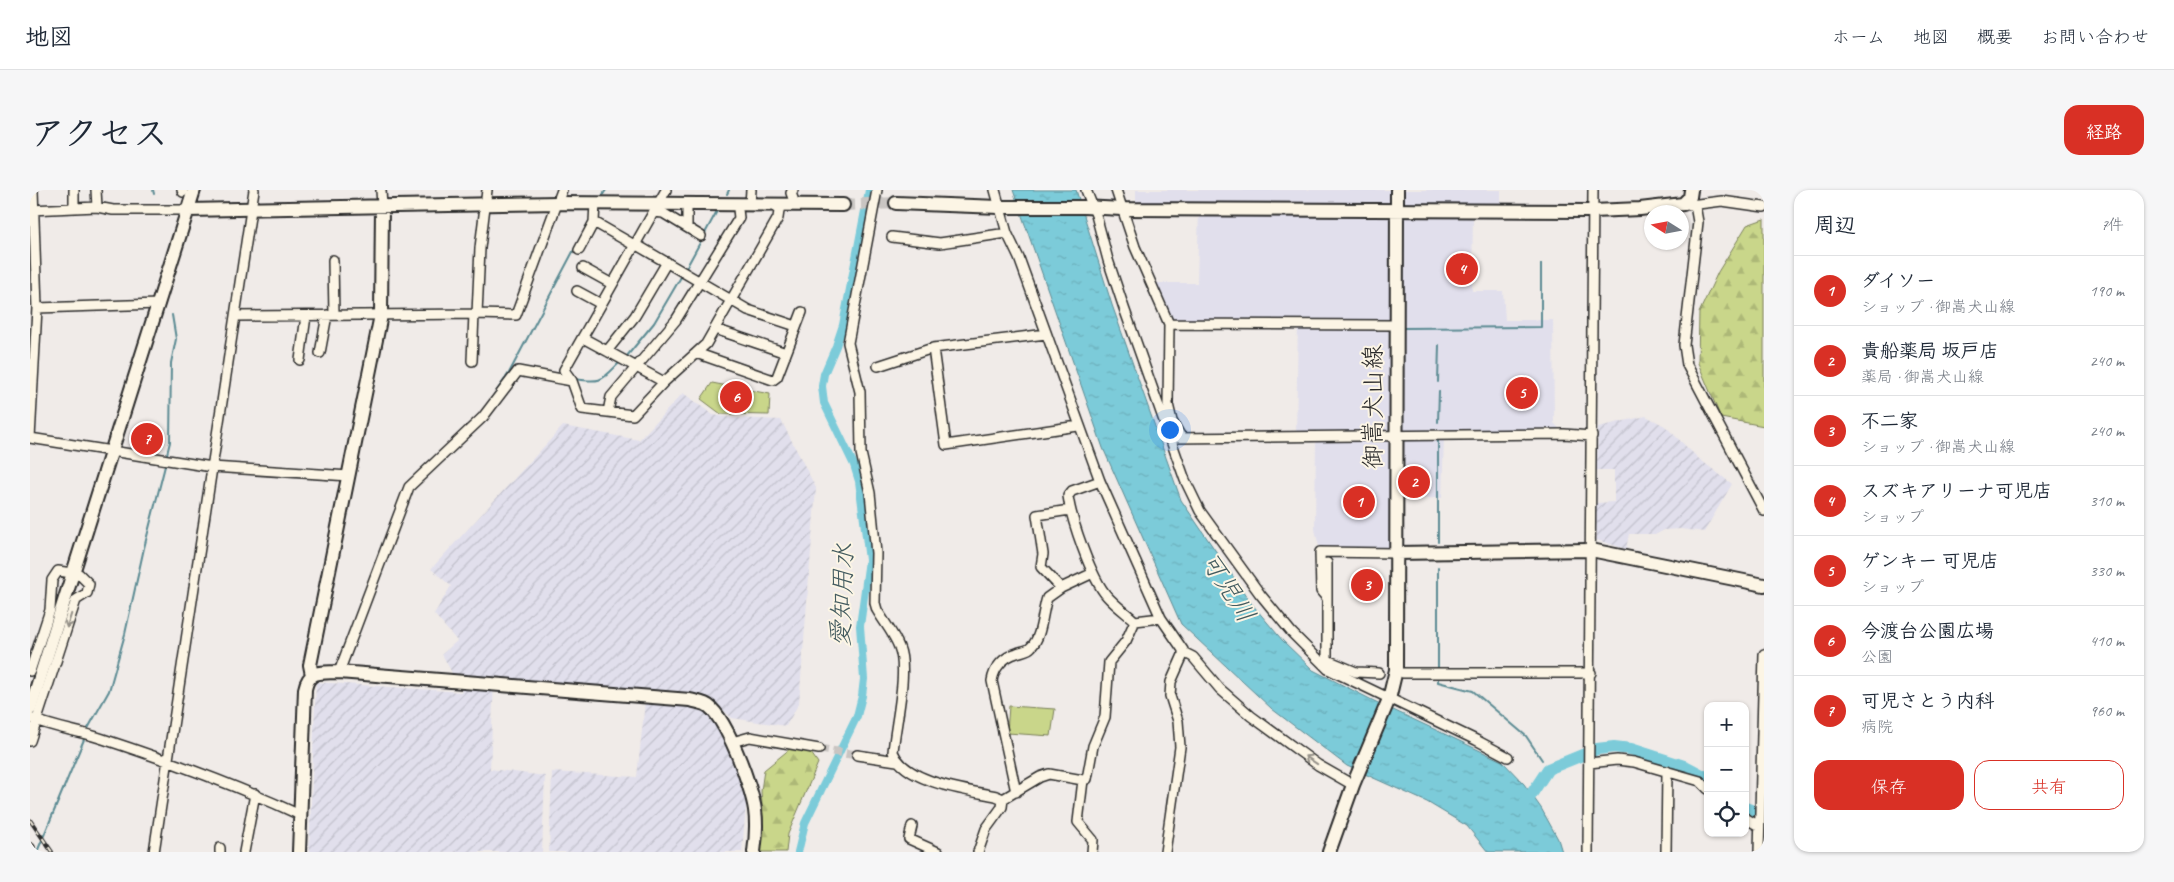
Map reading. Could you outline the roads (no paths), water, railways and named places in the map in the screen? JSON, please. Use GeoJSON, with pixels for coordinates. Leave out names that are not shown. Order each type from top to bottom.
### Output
{"type":"FeatureCollection","features":[{"type":"Feature","properties":{"kind":"street"},"geometry":{"type":"LineString","coordinates":[[33,190],[33,264],[38,308],[30,438],[212,467],[349,476]]}},
{"type":"Feature","properties":{"kind":"street"},"geometry":{"type":"LineString","coordinates":[[74,190],[74,208]]}},
{"type":"Feature","properties":{"kind":"street"},"geometry":{"type":"LineString","coordinates":[[96,190],[97,207]]}},
{"type":"Feature","properties":{"kind":"street"},"geometry":{"type":"LineString","coordinates":[[154,852],[254,190]]}},
{"type":"Feature","properties":{"kind":"street"},"geometry":{"type":"LineString","coordinates":[[312,675],[310,665],[381,316],[382,190]]}},
{"type":"Feature","properties":{"kind":"street"},"geometry":{"type":"LineString","coordinates":[[472,361],[480,248],[487,190]]}},
{"type":"Feature","properties":{"kind":"street"},"geometry":{"type":"LineString","coordinates":[[235,316],[516,315],[562,190]]}},
{"type":"Feature","properties":{"kind":"street"},"geometry":{"type":"LineString","coordinates":[[666,190],[564,370],[572,381],[582,409],[633,415],[664,382],[706,344],[778,218],[780,204]]}},
{"type":"Feature","properties":{"kind":"street"},"geometry":{"type":"LineString","coordinates":[[608,412],[611,398],[676,320],[701,282],[739,218],[738,209],[745,205],[751,190]]}},
{"type":"Feature","properties":{"kind":"street"},"geometry":{"type":"LineString","coordinates":[[793,190],[791,193],[795,204]]}},
{"type":"Feature","properties":{"kind":"street"},"geometry":{"type":"LineString","coordinates":[[877,190],[848,343],[860,392],[861,453],[870,493],[876,554],[875,603],[877,610],[899,647],[902,657],[894,752],[897,761]]}},
{"type":"Feature","properties":{"kind":"street"},"geometry":{"type":"LineString","coordinates":[[995,190],[1007,234],[1019,258],[1078,426],[1100,481],[1161,618],[1183,652],[1193,657],[1220,689],[1258,721],[1318,765],[1353,785]]}},
{"type":"Feature","properties":{"kind":"street"},"geometry":{"type":"LineString","coordinates":[[1086,190],[1088,207],[1124,308],[1176,438]]}},
{"type":"Feature","properties":{"kind":"street"},"geometry":{"type":"LineString","coordinates":[[1116,190],[1135,247],[1168,324],[1168,404],[1185,480],[1200,511],[1260,594],[1292,633],[1334,673],[1508,757]]}},
{"type":"Feature","properties":{"kind":"street","name":"御嵩犬山線"},"geometry":{"type":"LineString","coordinates":[[1329,852],[1353,785],[1389,699],[1396,670],[1396,190]]}},
{"type":"Feature","properties":{"kind":"street"},"geometry":{"type":"LineString","coordinates":[[1588,852],[1594,190]]}},
{"type":"Feature","properties":{"kind":"street"},"geometry":{"type":"LineString","coordinates":[[30,709],[110,451],[188,210],[186,191]]}},
{"type":"Feature","properties":{"kind":"street"},"geometry":{"type":"LineString","coordinates":[[896,203],[1122,209],[1593,211],[1640,209],[1690,199],[1764,207]]}},
{"type":"Feature","properties":{"kind":"street"},"geometry":{"type":"LineString","coordinates":[[1690,199],[1698,222],[1684,345],[1687,365],[1764,512]]}},
{"type":"Feature","properties":{"kind":"street"},"geometry":{"type":"LineString","coordinates":[[32,210],[97,207],[113,210],[188,210],[558,203],[595,203],[656,208],[688,203],[843,205]]}},
{"type":"Feature","properties":{"kind":"street"},"geometry":{"type":"LineString","coordinates":[[579,250],[594,222],[595,203]]}},
{"type":"Feature","properties":{"kind":"street"},"geometry":{"type":"LineString","coordinates":[[687,226],[688,203]]}},
{"type":"Feature","properties":{"kind":"street"},"geometry":{"type":"LineString","coordinates":[[656,208],[701,236]]}},
{"type":"Feature","properties":{"kind":"street"},"geometry":{"type":"LineString","coordinates":[[594,222],[748,310],[796,326]]}},
{"type":"Feature","properties":{"kind":"street"},"geometry":{"type":"LineString","coordinates":[[892,238],[940,242],[1007,234]]}},
{"type":"Feature","properties":{"kind":"street"},"geometry":{"type":"LineString","coordinates":[[320,353],[330,315],[333,260]]}},
{"type":"Feature","properties":{"kind":"street"},"geometry":{"type":"LineString","coordinates":[[608,351],[635,316],[666,262]]}},
{"type":"Feature","properties":{"kind":"street"},"geometry":{"type":"LineString","coordinates":[[583,268],[612,284]]}},
{"type":"Feature","properties":{"kind":"street"},"geometry":{"type":"LineString","coordinates":[[577,291],[602,304]]}},
{"type":"Feature","properties":{"kind":"street"},"geometry":{"type":"LineString","coordinates":[[38,308],[159,304]]}},
{"type":"Feature","properties":{"kind":"street"},"geometry":{"type":"LineString","coordinates":[[696,354],[769,380],[777,377],[802,312]]}},
{"type":"Feature","properties":{"kind":"street"},"geometry":{"type":"LineString","coordinates":[[300,360],[306,316]]}},
{"type":"Feature","properties":{"kind":"street"},"geometry":{"type":"LineString","coordinates":[[1168,324],[1396,325]]}},
{"type":"Feature","properties":{"kind":"street"},"geometry":{"type":"LineString","coordinates":[[715,329],[786,354]]}},
{"type":"Feature","properties":{"kind":"street"},"geometry":{"type":"LineString","coordinates":[[878,366],[933,348],[1046,334]]}},
{"type":"Feature","properties":{"kind":"street"},"geometry":{"type":"LineString","coordinates":[[583,338],[664,382]]}},
{"type":"Feature","properties":{"kind":"street"},"geometry":{"type":"LineString","coordinates":[[933,348],[946,445],[1078,426]]}},
{"type":"Feature","properties":{"kind":"street"},"geometry":{"type":"LineString","coordinates":[[339,672],[409,487],[484,417],[518,371],[572,381]]}},
{"type":"Feature","properties":{"kind":"street"},"geometry":{"type":"LineString","coordinates":[[1176,438],[1564,434],[1592,436]]}},
{"type":"Feature","properties":{"kind":"street"},"geometry":{"type":"LineString","coordinates":[[1100,481],[1072,491],[1068,496],[1070,510],[1093,573],[1106,595],[1135,621],[1161,618]]}},
{"type":"Feature","properties":{"kind":"street"},"geometry":{"type":"LineString","coordinates":[[1061,588],[1041,567],[1043,554],[1037,514],[1070,510]]}},
{"type":"Feature","properties":{"kind":"street"},"geometry":{"type":"LineString","coordinates":[[1327,599],[1321,591],[1320,552],[1396,554],[1591,550],[1764,585]]}},
{"type":"Feature","properties":{"kind":"street"},"geometry":{"type":"LineString","coordinates":[[1327,562],[1327,660],[1356,672],[1379,673]]}},
{"type":"Feature","properties":{"kind":"street"},"geometry":{"type":"LineString","coordinates":[[30,671],[50,610],[52,580],[58,571],[73,572],[84,577],[89,584],[87,593],[76,600],[33,719],[30,741]]}},
{"type":"Feature","properties":{"kind":"street"},"geometry":{"type":"LineString","coordinates":[[1016,792],[992,681],[994,672],[999,664],[1011,654],[1030,649],[1038,634],[1047,598],[1061,588],[1093,573]]}},
{"type":"Feature","properties":{"kind":"street"},"geometry":{"type":"LineString","coordinates":[[1003,799],[1040,777],[1049,774],[1083,780],[1089,776],[1093,746],[1099,736],[1104,717],[1109,662],[1126,641],[1135,621]]}},
{"type":"Feature","properties":{"kind":"street"},"geometry":{"type":"LineString","coordinates":[[1164,852],[1180,747],[1178,721],[1170,696],[1171,682],[1183,652]]}},
{"type":"Feature","properties":{"kind":"street"},"geometry":{"type":"LineString","coordinates":[[1758,852],[1764,654]]}},
{"type":"Feature","properties":{"kind":"street"},"geometry":{"type":"LineString","coordinates":[[1333,662],[1334,673]]}},
{"type":"Feature","properties":{"kind":"street"},"geometry":{"type":"LineString","coordinates":[[299,852],[305,689],[307,680],[317,673],[339,672],[690,700],[706,704],[718,716],[732,742],[749,783],[755,809],[757,830],[754,852]]}},
{"type":"Feature","properties":{"kind":"street"},"geometry":{"type":"LineString","coordinates":[[1403,674],[1591,673]]}},
{"type":"Feature","properties":{"kind":"street"},"geometry":{"type":"LineString","coordinates":[[33,719],[91,735],[168,760],[255,794],[300,815]]}},
{"type":"Feature","properties":{"kind":"street"},"geometry":{"type":"LineString","coordinates":[[732,742],[750,737],[818,749]]}},
{"type":"Feature","properties":{"kind":"street"},"geometry":{"type":"LineString","coordinates":[[857,756],[897,761],[940,785],[1003,799]]}},
{"type":"Feature","properties":{"kind":"street"},"geometry":{"type":"LineString","coordinates":[[1590,763],[1617,760],[1667,771],[1700,782],[1704,786]]}},
{"type":"Feature","properties":{"kind":"street"},"geometry":{"type":"LineString","coordinates":[[1666,852],[1667,771]]}},
{"type":"Feature","properties":{"kind":"street"},"geometry":{"type":"LineString","coordinates":[[1083,780],[1078,822],[1093,840],[1092,852]]}},
{"type":"Feature","properties":{"kind":"street"},"geometry":{"type":"LineString","coordinates":[[244,852],[255,794]]}},
{"type":"Feature","properties":{"kind":"street"},"geometry":{"type":"LineString","coordinates":[[978,852],[986,830],[1002,806],[1003,799]]}},
{"type":"Feature","properties":{"kind":"street"},"geometry":{"type":"LineString","coordinates":[[1749,820],[1759,826]]}},
{"type":"Feature","properties":{"kind":"street"},"geometry":{"type":"LineString","coordinates":[[912,826],[909,839],[938,852]]}},
{"type":"Feature","properties":{"kind":"water","name":"可児川"},"geometry":{"type":"Polygon","coordinates":[[[1013,190],[1076,190],[1112,305],[1181,500],[1251,603],[1283,641],[1313,670],[1502,761],[1524,784],[1541,808],[1558,839],[1562,852],[1488,852],[1467,826],[1427,802],[1347,766],[1272,709],[1181,624],[1103,448],[1013,190]]]}},
{"type":"Feature","properties":{"kind":"waterway"},"geometry":{"type":"LineString","coordinates":[[153,190],[154,194]]}},
{"type":"Feature","properties":{"kind":"waterway"},"geometry":{"type":"LineString","coordinates":[[602,196],[606,190]]}},
{"type":"Feature","properties":{"kind":"waterway"},"geometry":{"type":"LineString","coordinates":[[727,194],[729,190]]}},
{"type":"Feature","properties":{"kind":"waterway","name":"愛知用水"},"geometry":{"type":"LineString","coordinates":[[798,852],[805,823],[857,716],[864,679],[860,626],[869,560],[859,481],[854,465],[824,403],[822,386],[824,374],[843,325],[869,190]]}},
{"type":"Feature","properties":{"kind":"waterway"},"geometry":{"type":"LineString","coordinates":[[704,235],[717,211]]}},
{"type":"Feature","properties":{"kind":"waterway"},"geometry":{"type":"LineString","coordinates":[[585,229],[590,220]]}},
{"type":"Feature","properties":{"kind":"waterway"},"geometry":{"type":"LineString","coordinates":[[685,270],[702,239]]}},
{"type":"Feature","properties":{"kind":"waterway"},"geometry":{"type":"LineString","coordinates":[[491,399],[509,373],[576,246]]}},
{"type":"Feature","properties":{"kind":"waterway"},"geometry":{"type":"LineString","coordinates":[[1404,328],[1541,327],[1541,264]]}},
{"type":"Feature","properties":{"kind":"waterway"},"geometry":{"type":"LineString","coordinates":[[627,356],[654,323],[681,277]]}},
{"type":"Feature","properties":{"kind":"waterway"},"geometry":{"type":"LineString","coordinates":[[166,458],[170,442],[171,363],[176,339],[172,315]]}},
{"type":"Feature","properties":{"kind":"waterway"},"geometry":{"type":"LineString","coordinates":[[1438,382],[1439,345]]}},
{"type":"Feature","properties":{"kind":"waterway"},"geometry":{"type":"LineString","coordinates":[[575,379],[591,381],[600,379],[605,377],[620,362]]}},
{"type":"Feature","properties":{"kind":"waterway"},"geometry":{"type":"LineString","coordinates":[[1438,422],[1439,391]]}},
{"type":"Feature","properties":{"kind":"waterway"},"geometry":{"type":"LineString","coordinates":[[1438,441],[1438,542]]}},
{"type":"Feature","properties":{"kind":"waterway"},"geometry":{"type":"LineString","coordinates":[[86,732],[109,691],[125,634],[166,462]]}},
{"type":"Feature","properties":{"kind":"waterway"},"geometry":{"type":"LineString","coordinates":[[1438,567],[1438,670]]}},
{"type":"Feature","properties":{"kind":"waterway"},"geometry":{"type":"LineString","coordinates":[[1438,675],[1438,682],[1473,691],[1526,736],[1542,760]]}},
{"type":"Feature","properties":{"kind":"waterway"},"geometry":{"type":"LineString","coordinates":[[37,852],[85,737]]}},
{"type":"Feature","properties":{"kind":"waterway"},"geometry":{"type":"LineString","coordinates":[[1523,807],[1548,769],[1597,749],[1614,747],[1631,749],[1687,767],[1704,776]]}},
{"type":"Feature","properties":{"kind":"waterway"},"geometry":{"type":"LineString","coordinates":[[1749,809],[1764,815]]}},
{"type":"Feature","properties":{"kind":"tunnel"},"geometry":{"type":"LineString","coordinates":[[843,205],[896,203]]}},
{"type":"Feature","properties":{"kind":"tunnel"},"geometry":{"type":"LineString","coordinates":[[819,749],[857,755]]}},
{"type":"Feature","properties":{"kind":"railway"},"geometry":{"type":"LineString","coordinates":[[30,820],[52,852]]}},
{"type":"Feature","properties":{"kind":"place","name":"スズキアリーナ可児店"},"geometry":{"type":"Point","coordinates":[1462,269]}},
{"type":"Feature","properties":{"kind":"place","name":"ゲンキー 可児店"},"geometry":{"type":"Point","coordinates":[1522,393]}},
{"type":"Feature","properties":{"kind":"place","name":"今渡台公園広場"},"geometry":{"type":"Point","coordinates":[736,397]}},
{"type":"Feature","properties":{"kind":"place","name":"可児さとう内科"},"geometry":{"type":"Point","coordinates":[147,439]}},
{"type":"Feature","properties":{"kind":"place","name":"貴船薬局 坂戸店"},"geometry":{"type":"Point","coordinates":[1414,482]}},
{"type":"Feature","properties":{"kind":"place","name":"ダイソー"},"geometry":{"type":"Point","coordinates":[1359,502]}},
{"type":"Feature","properties":{"kind":"place","name":"不二家"},"geometry":{"type":"Point","coordinates":[1367,585]}}]}
